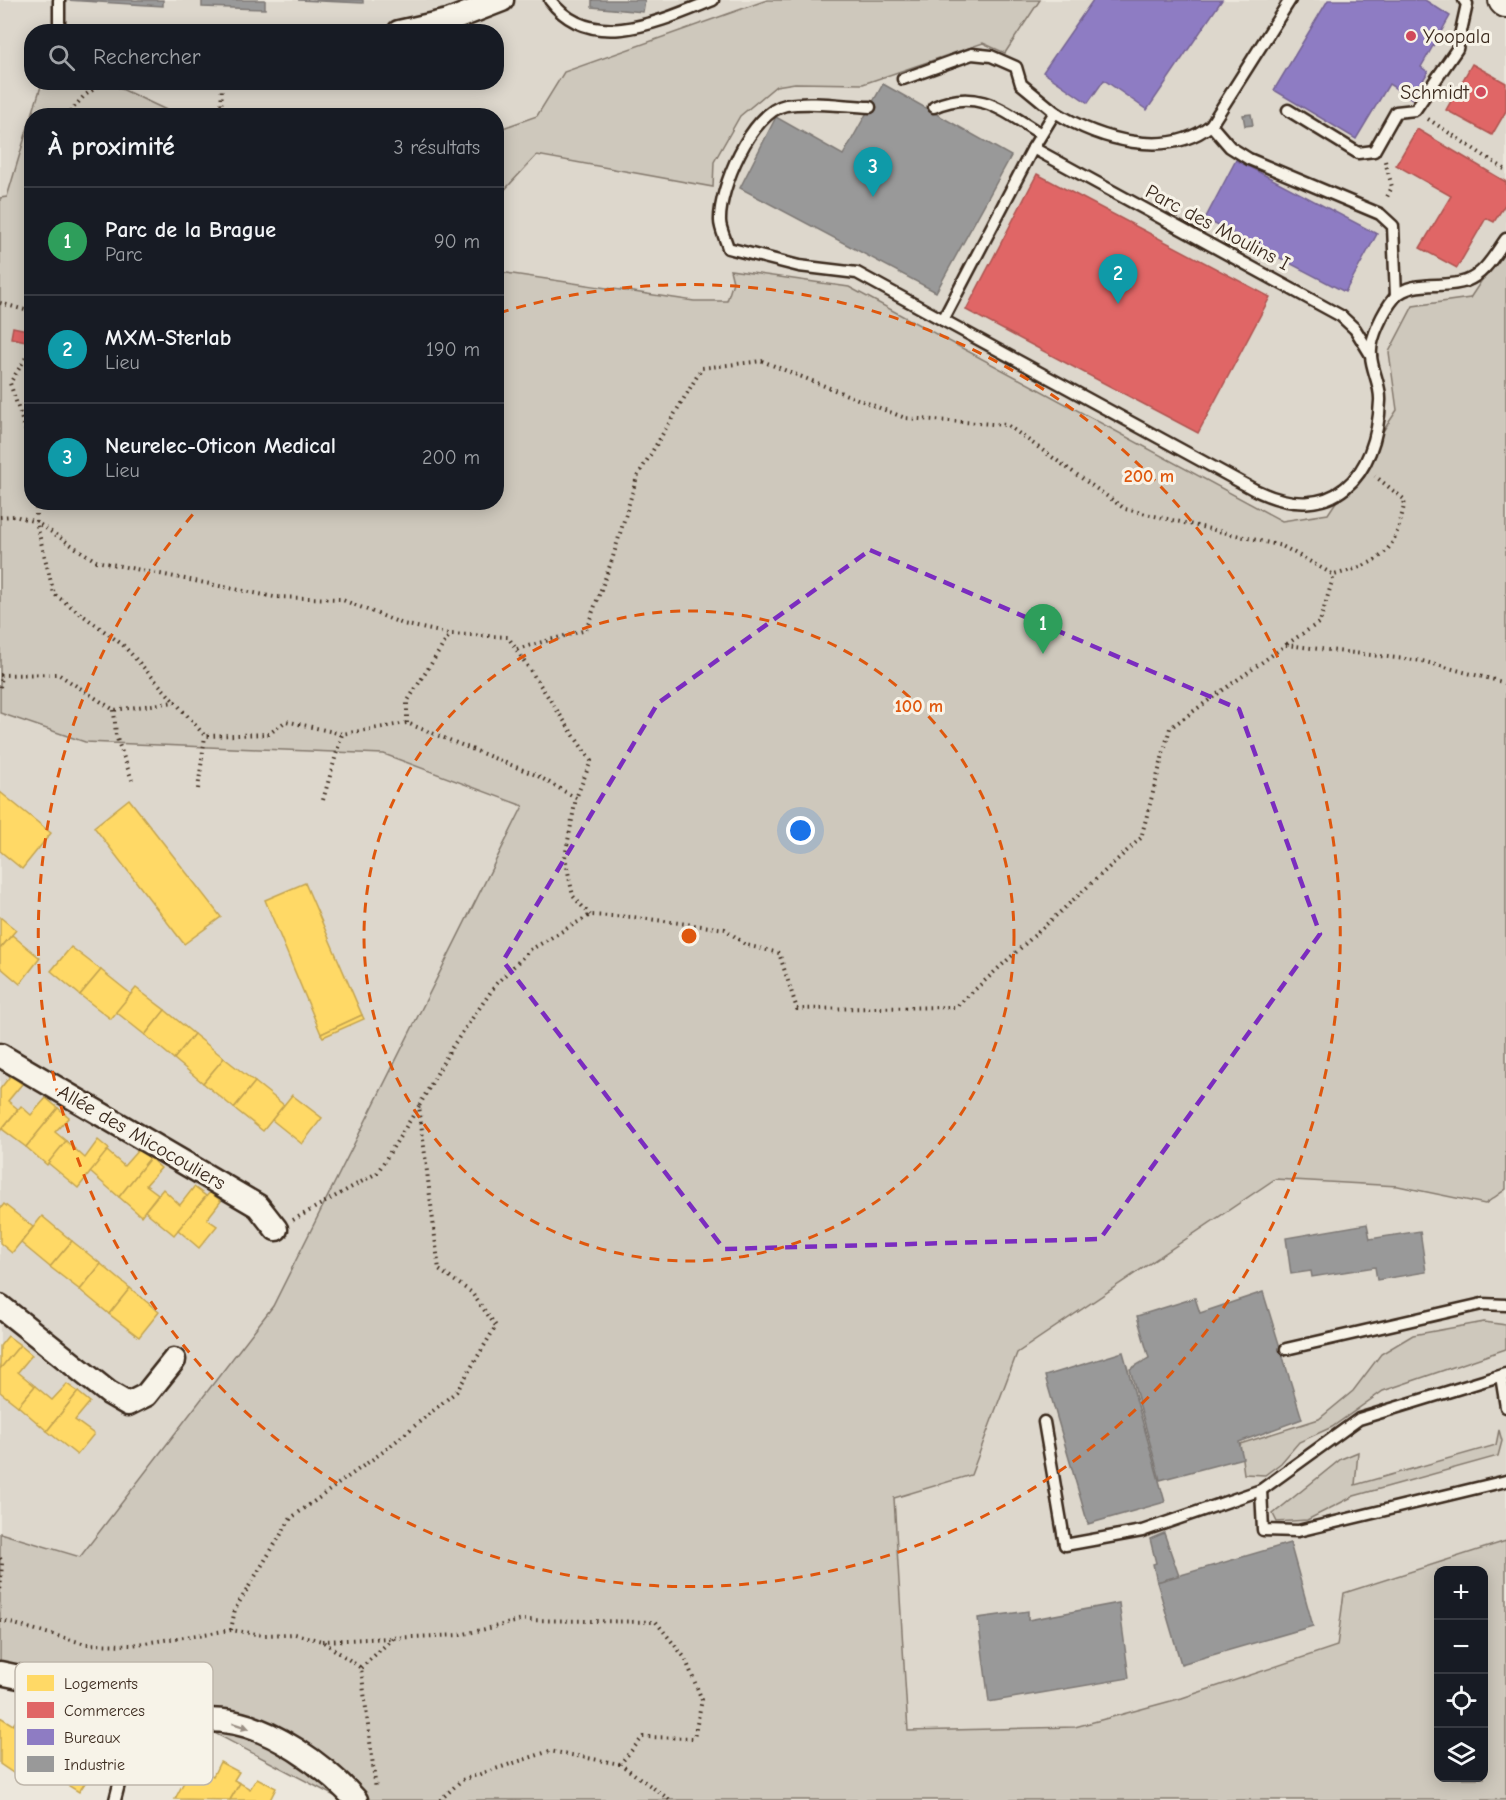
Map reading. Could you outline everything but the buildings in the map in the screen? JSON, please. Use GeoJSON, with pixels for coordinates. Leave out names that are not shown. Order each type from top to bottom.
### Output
{"type":"FeatureCollection","features":[{"type":"Feature","properties":{"kind":"street"},"geometry":{"type":"LineString","coordinates":[[435,24],[502,0]]}},
{"type":"Feature","properties":{"kind":"street","name":"Allée des Micocouliers"},"geometry":{"type":"LineString","coordinates":[[0,1055],[258,1206],[276,1229]]}},
{"type":"Feature","properties":{"kind":"street"},"geometry":{"type":"LineString","coordinates":[[0,1306],[109,1394],[128,1404],[146,1395],[174,1360]]}},
{"type":"Feature","properties":{"kind":"street"},"geometry":{"type":"LineString","coordinates":[[0,1673],[15,1677]]}},
{"type":"Feature","properties":{"kind":"street"},"geometry":{"type":"LineString","coordinates":[[213,1720],[225,1721],[278,1739],[310,1757],[356,1800]]}},
{"type":"Feature","properties":{"kind":"lane"},"geometry":{"type":"LineString","coordinates":[[59,0],[59,24]]}},
{"type":"Feature","properties":{"kind":"lane"},"geometry":{"type":"LineString","coordinates":[[550,0],[560,13],[574,21],[608,29],[651,24],[712,0]]}},
{"type":"Feature","properties":{"kind":"lane"},"geometry":{"type":"LineString","coordinates":[[903,79],[972,54],[991,56],[1016,67],[1021,84],[1055,112],[1076,125],[1105,136],[1159,144],[1192,137],[1211,125],[1290,0]]}},
{"type":"Feature","properties":{"kind":"lane"},"geometry":{"type":"LineString","coordinates":[[1288,110],[1358,153],[1374,151],[1396,112],[1415,110],[1457,49],[1467,4],[1464,0]]}},
{"type":"Feature","properties":{"kind":"lane"},"geometry":{"type":"LineString","coordinates":[[934,107],[950,100],[970,99],[985,102],[1041,134]]}},
{"type":"Feature","properties":{"kind":"lane"},"geometry":{"type":"LineString","coordinates":[[870,107],[786,105],[776,109],[753,134],[732,166],[723,195],[720,223],[728,248],[799,266],[857,273],[1278,501],[1303,504],[1336,496],[1362,466],[1372,445],[1381,398],[1371,355],[1379,325],[1396,296],[1393,226],[1380,214],[1249,159],[1230,147],[1211,125]]}},
{"type":"Feature","properties":{"kind":"lane"},"geometry":{"type":"LineString","coordinates":[[943,320],[1033,147],[1055,112]]}},
{"type":"Feature","properties":{"kind":"lane","name":"Parc des Moulins I"},"geometry":{"type":"LineString","coordinates":[[1033,147],[1341,316],[1355,329],[1371,355]]}},
{"type":"Feature","properties":{"kind":"lane"},"geometry":{"type":"LineString","coordinates":[[1396,296],[1412,288],[1466,281],[1479,274],[1506,238]]}},
{"type":"Feature","properties":{"kind":"lane"},"geometry":{"type":"LineString","coordinates":[[1286,1349],[1482,1304],[1506,1305]]}},
{"type":"Feature","properties":{"kind":"lane"},"geometry":{"type":"LineString","coordinates":[[1044,1422],[1065,1545],[1142,1531],[1261,1490],[1359,1419],[1503,1375],[1506,1407]]}},
{"type":"Feature","properties":{"kind":"lane"},"geometry":{"type":"LineString","coordinates":[[1261,1490],[1263,1530],[1298,1530],[1506,1481]]}},
{"type":"Feature","properties":{"kind":"lane"},"geometry":{"type":"LineString","coordinates":[[115,1800],[119,1785]]}},
{"type":"Feature","properties":{"kind":"path"},"geometry":{"type":"LineString","coordinates":[[73,108],[93,90]]}},
{"type":"Feature","properties":{"kind":"path"},"geometry":{"type":"LineString","coordinates":[[220,108],[222,90]]}},
{"type":"Feature","properties":{"kind":"path"},"geometry":{"type":"LineString","coordinates":[[1438,126],[1506,171]]}},
{"type":"Feature","properties":{"kind":"path"},"geometry":{"type":"LineString","coordinates":[[1374,151],[1385,161],[1392,187],[1380,214]]}},
{"type":"Feature","properties":{"kind":"path"},"geometry":{"type":"LineString","coordinates":[[0,303],[24,310]]}},
{"type":"Feature","properties":{"kind":"path"},"geometry":{"type":"LineString","coordinates":[[24,361],[10,383],[24,426]]}},
{"type":"Feature","properties":{"kind":"path"},"geometry":{"type":"LineString","coordinates":[[518,649],[586,630],[612,560],[637,477],[702,368],[762,361],[905,418],[1007,425],[1125,509],[1282,546],[1334,575],[1379,559],[1399,533],[1406,500],[1362,466]]}},
{"type":"Feature","properties":{"kind":"path"},"geometry":{"type":"LineString","coordinates":[[36,510],[36,522],[54,594],[123,645],[205,736],[198,789]]}},
{"type":"Feature","properties":{"kind":"path"},"geometry":{"type":"LineString","coordinates":[[0,518],[15,516],[36,522],[96,561],[274,597],[340,599],[403,624],[450,634],[508,637],[591,761],[576,798],[565,857],[573,897],[590,915]]}},
{"type":"Feature","properties":{"kind":"path"},"geometry":{"type":"LineString","coordinates":[[276,1229],[377,1173],[419,1106],[450,1050],[497,983],[530,950],[590,915],[633,917],[725,929],[746,945],[779,953],[797,1010],[956,1007],[1141,838],[1170,728],[1320,622],[1334,575]]}},
{"type":"Feature","properties":{"kind":"path"},"geometry":{"type":"LineString","coordinates":[[407,723],[407,702],[450,634]]}},
{"type":"Feature","properties":{"kind":"path"},"geometry":{"type":"LineString","coordinates":[[1286,645],[1422,661],[1506,683]]}},
{"type":"Feature","properties":{"kind":"path"},"geometry":{"type":"LineString","coordinates":[[0,687],[1,675],[58,674],[114,710],[175,702]]}},
{"type":"Feature","properties":{"kind":"path"},"geometry":{"type":"LineString","coordinates":[[114,710],[116,736],[132,780]]}},
{"type":"Feature","properties":{"kind":"path"},"geometry":{"type":"LineString","coordinates":[[205,736],[269,734],[286,721],[342,734],[407,723],[536,775],[576,798]]}},
{"type":"Feature","properties":{"kind":"path"},"geometry":{"type":"LineString","coordinates":[[323,800],[342,734]]}},
{"type":"Feature","properties":{"kind":"path"},"geometry":{"type":"LineString","coordinates":[[231,1630],[235,1609],[291,1518],[384,1451],[457,1391],[496,1326],[471,1292],[439,1270],[419,1106]]}},
{"type":"Feature","properties":{"kind":"path"},"geometry":{"type":"LineString","coordinates":[[0,1558],[2,1563],[0,1593]]}},
{"type":"Feature","properties":{"kind":"path"},"geometry":{"type":"LineString","coordinates":[[0,1620],[86,1644],[131,1645],[231,1630],[263,1635],[295,1634],[322,1641],[459,1635],[523,1620],[656,1622],[685,1658],[702,1700],[694,1738],[643,1737],[620,1764]]}},
{"type":"Feature","properties":{"kind":"path"},"geometry":{"type":"LineString","coordinates":[[361,1668],[393,1638]]}},
{"type":"Feature","properties":{"kind":"path"},"geometry":{"type":"LineString","coordinates":[[322,1641],[361,1668],[377,1800]]}},
{"type":"Feature","properties":{"kind":"path"},"geometry":{"type":"LineString","coordinates":[[440,1800],[462,1780],[550,1751],[620,1764],[670,1800]]}},
{"type":"Feature","properties":{"kind":"highlighted area"},"geometry":{"type":"Polygon","coordinates":[[[870,550],[1239,709],[1320,934],[1100,1239],[724,1249],[503,961],[658,703],[870,550]]]}},
{"type":"Feature","properties":{"kind":"shaded area"},"geometry":{"type":"Polygon","coordinates":[[[0,0],[1506,0],[1506,1541],[1344,1593],[1337,1646],[1182,1698],[1075,1727],[908,1731],[899,1590],[0,1606],[0,0]]]}},
{"type":"Feature","properties":{"kind":"shaded area"},"geometry":{"type":"Polygon","coordinates":[[[767,0],[1040,0],[1005,53],[983,43],[863,84],[795,83],[776,86],[740,116],[714,162],[713,187],[537,155],[504,190],[504,128],[537,116],[564,72],[767,0]]]}},
{"type":"Feature","properties":{"kind":"shaded area"},"geometry":{"type":"Polygon","coordinates":[[[40,90],[124,90],[162,108],[34,108],[40,90]]]}},
{"type":"Feature","properties":{"kind":"shaded area"},"geometry":{"type":"Polygon","coordinates":[[[24,140],[24,510],[504,510],[504,273],[694,301],[727,301],[733,282],[730,270],[849,287],[1282,521],[1328,514],[1397,410],[1389,352],[1413,306],[1470,298],[1506,244],[1506,1189],[1485,1204],[1398,1186],[1275,1179],[1017,1353],[971,1475],[894,1498],[908,1731],[1075,1727],[1182,1698],[1337,1646],[1344,1593],[1506,1541],[1506,1800],[342,1800],[213,1732],[213,1662],[15,1662],[15,1666],[0,1664],[0,1533],[80,1557],[273,1306],[523,806],[384,754],[85,742],[0,713],[0,198],[7,197],[24,140]]]}},
{"type":"Feature","properties":{"kind":"shaded area"},"geometry":{"type":"Polygon","coordinates":[[[1484,1322],[1506,1325],[1506,1349],[1383,1391],[1332,1427],[1299,1442],[1281,1463],[1265,1475],[1244,1474],[1240,1444],[1319,1419],[1353,1391],[1381,1354],[1413,1335],[1484,1322]]]}},
{"type":"Feature","properties":{"kind":"shaded area"},"geometry":{"type":"Polygon","coordinates":[[[1499,1430],[1502,1441],[1498,1456],[1354,1496],[1307,1520],[1277,1522],[1273,1514],[1341,1459],[1358,1452],[1355,1485],[1496,1445],[1499,1430]]]}},
{"type":"Feature","properties":{"kind":"place","name":"Yoopala"},"geometry":{"type":"Point","coordinates":[1411,36]}},
{"type":"Feature","properties":{"kind":"place","name":"Schmidt"},"geometry":{"type":"Point","coordinates":[1481,92]}},
{"type":"Feature","properties":{"kind":"place","name":"Neurelec-Oticon Medical"},"geometry":{"type":"Point","coordinates":[873,197]}},
{"type":"Feature","properties":{"kind":"place","name":"MXM-Sterlab"},"geometry":{"type":"Point","coordinates":[1118,304]}},
{"type":"Feature","properties":{"kind":"place","name":"Parc de la Brague"},"geometry":{"type":"Point","coordinates":[1043,654]}}]}
